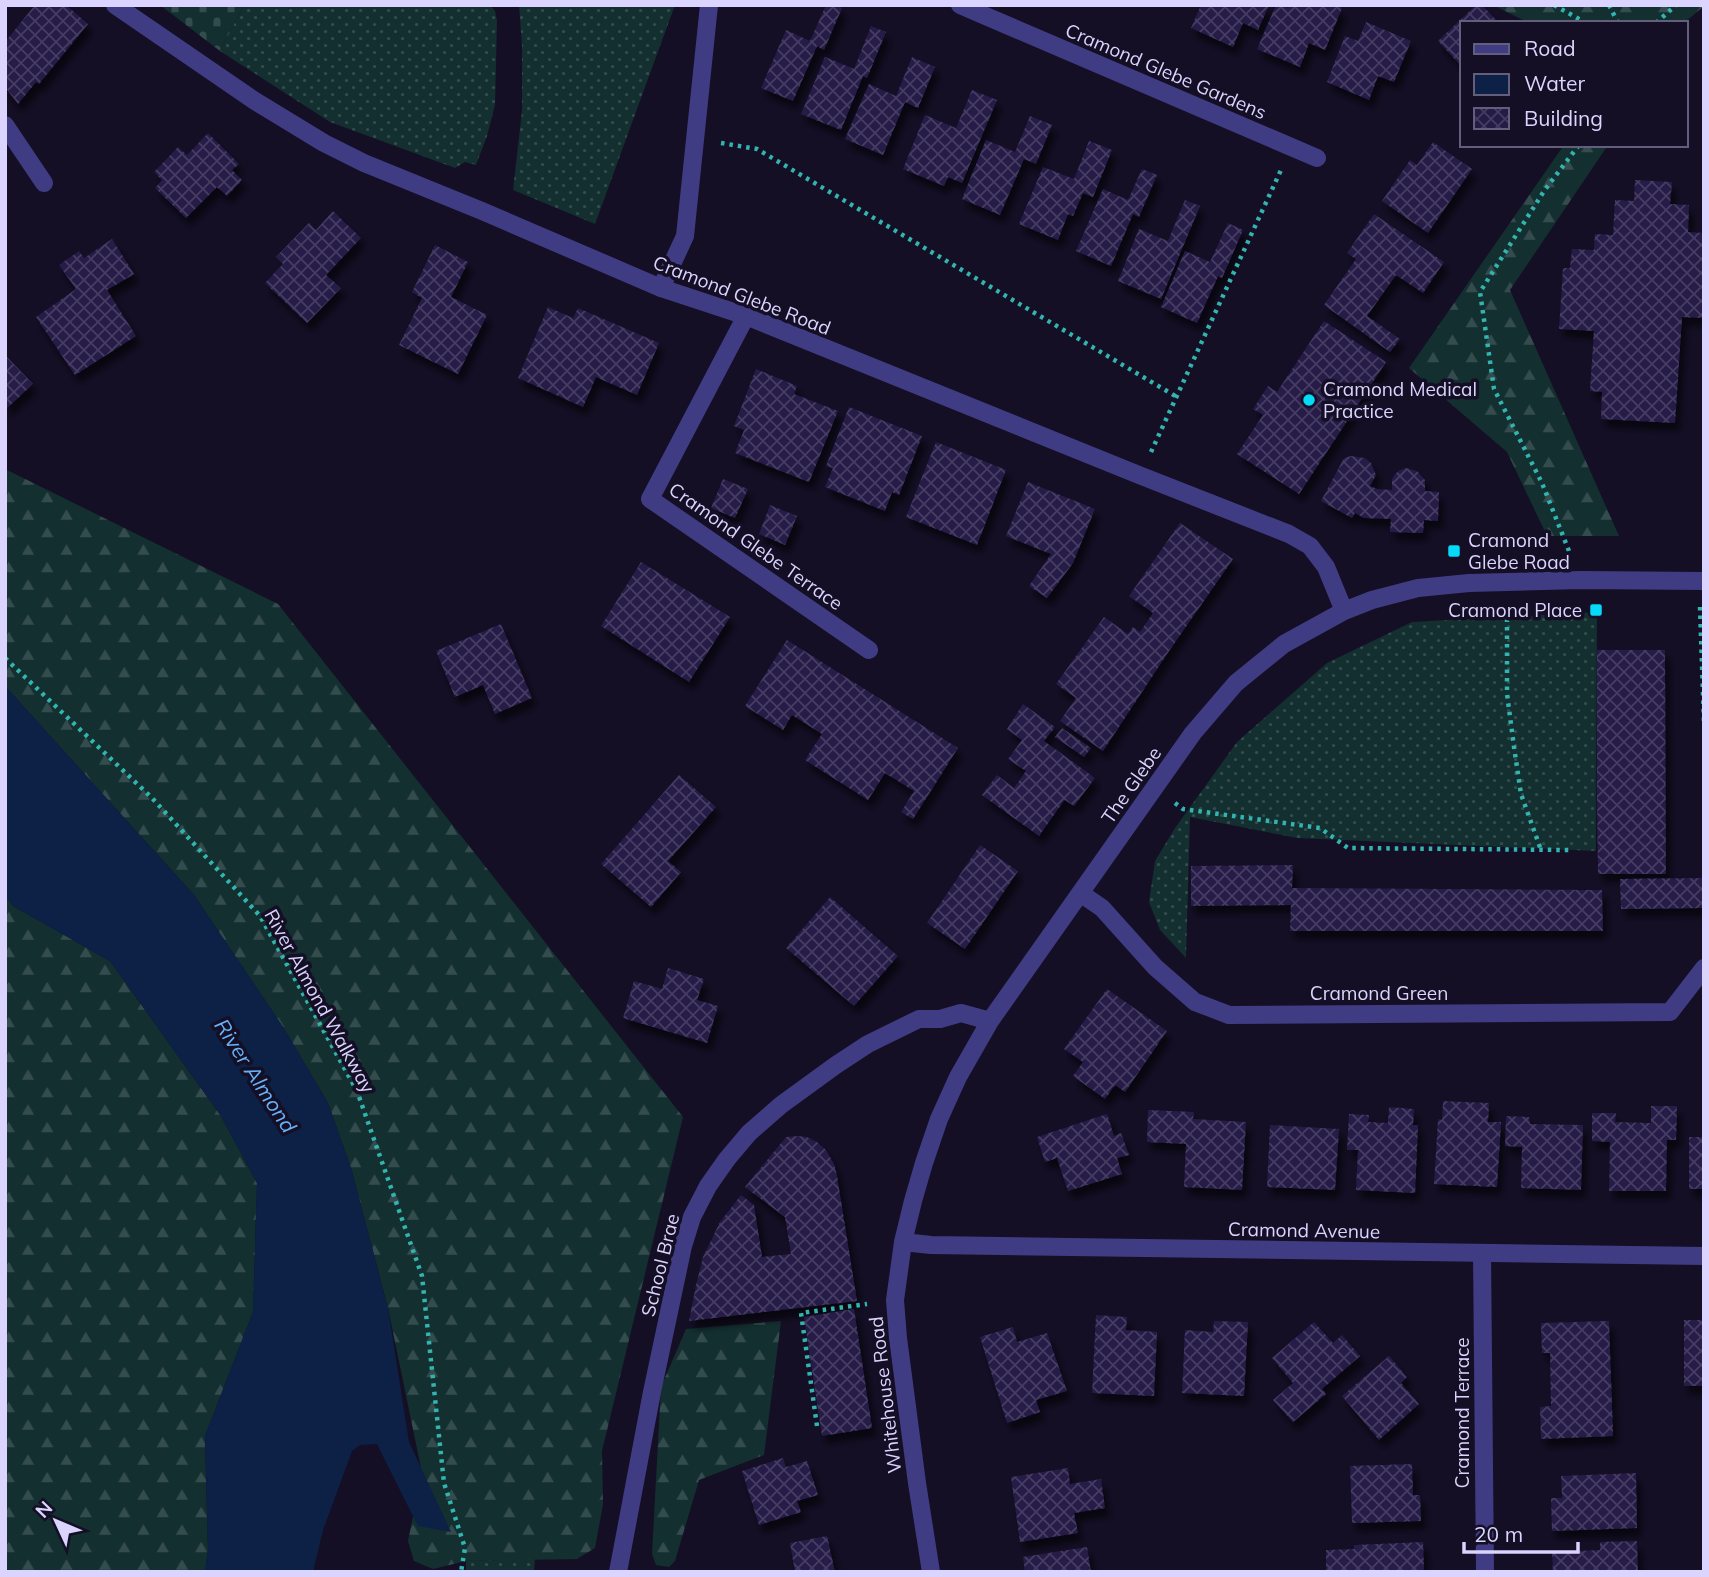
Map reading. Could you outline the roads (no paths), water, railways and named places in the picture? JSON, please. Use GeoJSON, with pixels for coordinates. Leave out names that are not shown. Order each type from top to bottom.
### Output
{"type":"FeatureCollection","features":[{"type":"Feature","properties":{"kind":"street","name":"Cramond Glebe Road"},"geometry":{"type":"LineString","coordinates":[[116,5],[255,101],[324,143],[364,163],[661,288],[746,316],[1289,534],[1310,547],[1326,567],[1344,611]]}},
{"type":"Feature","properties":{"kind":"street"},"geometry":{"type":"LineString","coordinates":[[661,288],[685,236],[709,5]]}},
{"type":"Feature","properties":{"kind":"street","name":"Cramond Glebe Gardens"},"geometry":{"type":"LineString","coordinates":[[960,5],[1317,158]]}},
{"type":"Feature","properties":{"kind":"street"},"geometry":{"type":"LineString","coordinates":[[5,125],[44,183]]}},
{"type":"Feature","properties":{"kind":"street","name":"Cramond Glebe Terrace"},"geometry":{"type":"LineString","coordinates":[[746,316],[650,499],[869,650]]}},
{"type":"Feature","properties":{"kind":"street","name":"The Glebe"},"geometry":{"type":"LineString","coordinates":[[990,1021],[1194,733],[1236,683],[1284,644],[1344,611],[1372,600],[1418,589],[1506,581],[1702,581]]}},
{"type":"Feature","properties":{"kind":"street","name":"Cramond Green"},"geometry":{"type":"LineString","coordinates":[[1080,893],[1102,908],[1156,967],[1195,1002],[1229,1015],[1670,1012],[1704,968]]}},
{"type":"Feature","properties":{"kind":"street","name":"School Brae"},"geometry":{"type":"LineString","coordinates":[[618,1572],[682,1246],[692,1217],[708,1186],[727,1159],[773,1112],[868,1044],[919,1019],[940,1019],[961,1013],[990,1021]]}},
{"type":"Feature","properties":{"kind":"street","name":"Whitehouse Road"},"geometry":{"type":"LineString","coordinates":[[930,1572],[899,1352],[895,1300],[903,1242],[939,1119],[958,1077],[990,1021]]}},
{"type":"Feature","properties":{"kind":"street","name":"Cramond Avenue"},"geometry":{"type":"LineString","coordinates":[[903,1242],[931,1245],[1704,1256]]}},
{"type":"Feature","properties":{"kind":"street","name":"Cramond Terrace"},"geometry":{"type":"LineString","coordinates":[[1482,1254],[1485,1572]]}},
{"type":"Feature","properties":{"kind":"water","name":"River Almond"},"geometry":{"type":"Polygon","coordinates":[[[5,686],[194,895],[283,1027],[328,1103],[351,1168],[388,1308],[409,1442],[451,1532],[418,1526],[377,1444],[360,1445],[352,1451],[323,1530],[313,1572],[205,1572],[208,1550],[205,1436],[253,1312],[257,1183],[221,1116],[110,961],[13,906],[5,895],[5,686]]]}},
{"type":"Feature","properties":{"kind":"place","name":"Cramond Medical Practice"},"geometry":{"type":"Point","coordinates":[1309,400]}},
{"type":"Feature","properties":{"kind":"place","name":"Cramond Glebe Road"},"geometry":{"type":"Point","coordinates":[1454,551]}},
{"type":"Feature","properties":{"kind":"place","name":"Cramond Place"},"geometry":{"type":"Point","coordinates":[1596,610]}}]}
